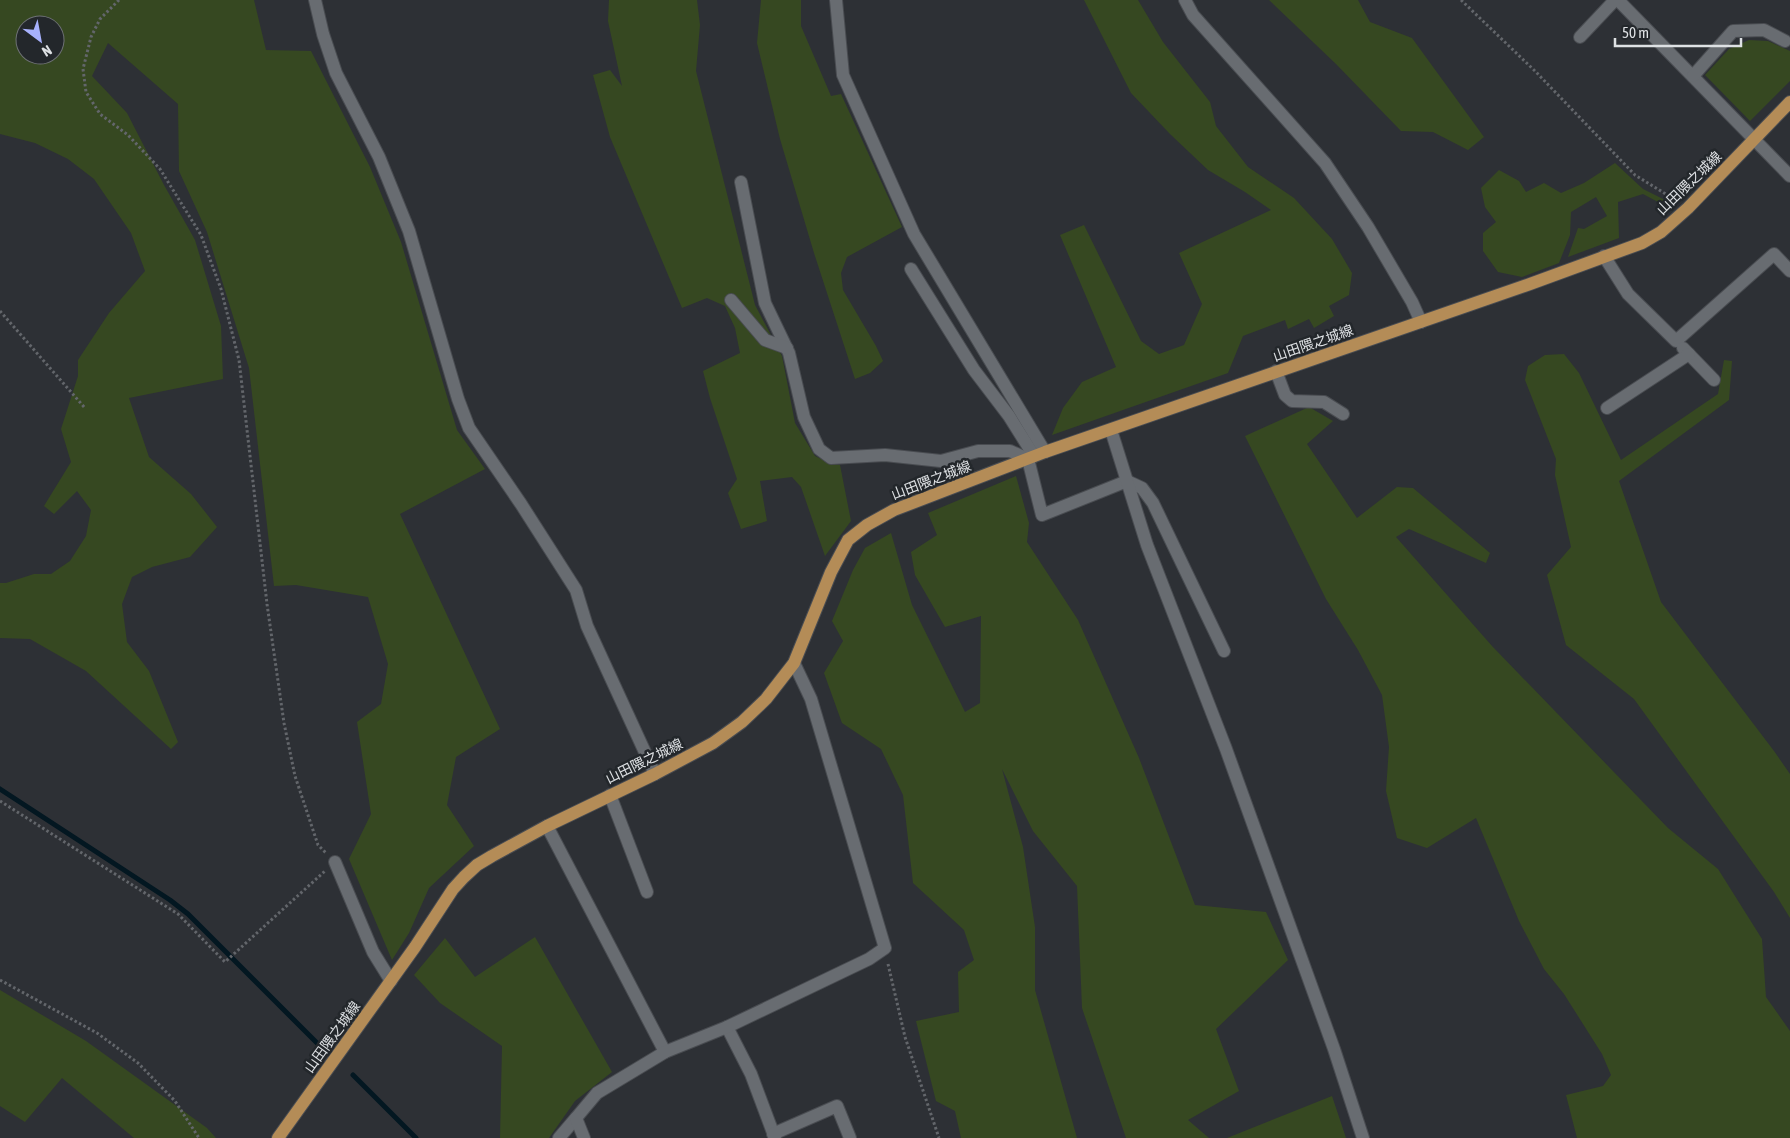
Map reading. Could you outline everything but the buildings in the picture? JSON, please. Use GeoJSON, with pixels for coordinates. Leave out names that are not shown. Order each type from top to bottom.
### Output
{"type":"FeatureCollection","features":[{"type":"Feature","properties":{"kind":"main road","name":"山田隈之城線"},"geometry":{"type":"LineString","coordinates":[[278,1138],[391,981],[453,889],[477,865],[547,826],[655,774],[713,743],[742,722],[766,699],[794,663],[831,572],[848,540],[867,525],[894,510],[1036,455],[1421,322],[1642,243],[1661,232],[1688,208],[1790,102]]}},
{"type":"Feature","properties":{"kind":"street"},"geometry":{"type":"LineString","coordinates":[[315,0],[323,34],[336,73],[379,157],[409,231],[458,399],[469,428],[521,504],[576,590],[587,626],[655,774]]}},
{"type":"Feature","properties":{"kind":"street"},"geometry":{"type":"LineString","coordinates":[[836,0],[843,75],[914,234],[1036,455],[1042,515],[1127,481],[1142,488],[1153,503],[1224,651]]}},
{"type":"Feature","properties":{"kind":"street"},"geometry":{"type":"LineString","coordinates":[[1185,0],[1193,15],[1324,163],[1368,226],[1412,302],[1421,322]]}},
{"type":"Feature","properties":{"kind":"street"},"geometry":{"type":"LineString","coordinates":[[1580,37],[1617,0],[1790,176]]}},
{"type":"Feature","properties":{"kind":"street"},"geometry":{"type":"LineString","coordinates":[[1693,76],[1733,31],[1764,30],[1785,41]]}},
{"type":"Feature","properties":{"kind":"street"},"geometry":{"type":"LineString","coordinates":[[740,182],[765,303],[786,348],[804,417],[819,449],[831,458],[885,455],[941,461],[978,451],[1010,451],[1036,455]]}},
{"type":"Feature","properties":{"kind":"street"},"geometry":{"type":"LineString","coordinates":[[1676,341],[1774,254],[1790,271]]}},
{"type":"Feature","properties":{"kind":"street"},"geometry":{"type":"LineString","coordinates":[[1604,256],[1628,294],[1714,380]]}},
{"type":"Feature","properties":{"kind":"street"},"geometry":{"type":"LineString","coordinates":[[911,269],[974,370],[1036,455]]}},
{"type":"Feature","properties":{"kind":"street"},"geometry":{"type":"LineString","coordinates":[[731,300],[765,340],[786,348]]}},
{"type":"Feature","properties":{"kind":"street"},"geometry":{"type":"LineString","coordinates":[[1606,408],[1689,354]]}},
{"type":"Feature","properties":{"kind":"street"},"geometry":{"type":"LineString","coordinates":[[1276,371],[1285,395],[1292,401],[1324,402],[1344,414]]}},
{"type":"Feature","properties":{"kind":"street"},"geometry":{"type":"LineString","coordinates":[[1111,430],[1147,546],[1230,758],[1363,1138]]}},
{"type":"Feature","properties":{"kind":"street"},"geometry":{"type":"LineString","coordinates":[[559,1138],[597,1093],[665,1052],[727,1027],[869,959],[884,948],[811,699],[794,663]]}},
{"type":"Feature","properties":{"kind":"street"},"geometry":{"type":"LineString","coordinates":[[610,795],[647,892]]}},
{"type":"Feature","properties":{"kind":"street"},"geometry":{"type":"LineString","coordinates":[[547,826],[665,1052]]}},
{"type":"Feature","properties":{"kind":"street"},"geometry":{"type":"LineString","coordinates":[[336,862],[373,952],[391,981]]}},
{"type":"Feature","properties":{"kind":"street"},"geometry":{"type":"LineString","coordinates":[[727,1027],[751,1074],[774,1136],[838,1106],[850,1138]]}},
{"type":"Feature","properties":{"kind":"street"},"geometry":{"type":"LineString","coordinates":[[576,1118],[584,1138]]}},
{"type":"Feature","properties":{"kind":"path"},"geometry":{"type":"LineString","coordinates":[[0,801],[178,914],[225,962],[336,862],[318,845],[295,776],[284,723],[267,604],[239,360],[221,289],[201,235],[160,169],[128,135],[100,114],[86,92],[83,69],[90,36],[100,19],[119,0]]}},
{"type":"Feature","properties":{"kind":"path"},"geometry":{"type":"LineString","coordinates":[[1461,0],[1535,71],[1635,175],[1688,208]]}},
{"type":"Feature","properties":{"kind":"path"},"geometry":{"type":"LineString","coordinates":[[0,311],[85,408]]}},
{"type":"Feature","properties":{"kind":"path"},"geometry":{"type":"LineString","coordinates":[[884,948],[905,1037],[939,1138]]}},
{"type":"Feature","properties":{"kind":"path"},"geometry":{"type":"LineString","coordinates":[[0,980],[97,1033],[138,1063],[175,1101],[199,1138]]}},
{"type":"Feature","properties":{"kind":"green space"},"geometry":{"type":"Polygon","coordinates":[[[0,0],[254,0],[266,50],[311,51],[370,167],[401,242],[457,430],[485,469],[400,514],[500,729],[456,757],[447,805],[474,846],[429,888],[409,933],[392,960],[349,859],[371,814],[357,722],[381,704],[388,664],[368,597],[296,585],[274,586],[249,368],[207,232],[179,171],[178,104],[108,43],[92,76],[127,113],[195,240],[221,326],[223,379],[129,398],[149,457],[191,494],[217,527],[190,557],[152,567],[132,577],[122,604],[127,642],[149,671],[178,742],[171,749],[86,671],[30,639],[0,638],[0,583],[6,583],[34,574],[51,574],[70,561],[86,536],[91,510],[77,491],[54,514],[44,506],[71,462],[61,429],[78,376],[78,360],[109,313],[145,271],[131,233],[94,179],[68,159],[35,143],[0,134],[0,0]]]}},
{"type":"Feature","properties":{"kind":"green space"},"geometry":{"type":"Polygon","coordinates":[[[609,0],[697,0],[700,25],[696,71],[755,305],[782,356],[795,423],[815,456],[829,463],[840,465],[851,521],[825,556],[801,487],[792,477],[760,481],[767,521],[741,529],[728,493],[737,479],[703,371],[740,353],[735,328],[725,306],[707,298],[682,308],[610,137],[593,75],[610,70],[622,86],[608,21],[609,0]]]}},
{"type":"Feature","properties":{"kind":"green space"},"geometry":{"type":"Polygon","coordinates":[[[761,0],[801,0],[801,26],[831,96],[841,94],[902,227],[847,257],[841,273],[843,290],[883,361],[870,373],[855,379],[814,253],[780,139],[757,43],[761,0]]]}},
{"type":"Feature","properties":{"kind":"green space"},"geometry":{"type":"Polygon","coordinates":[[[1084,0],[1138,0],[1163,42],[1210,102],[1216,126],[1248,167],[1294,198],[1332,239],[1352,273],[1349,295],[1329,306],[1334,316],[1314,328],[1309,319],[1288,329],[1285,320],[1243,336],[1228,373],[1052,435],[1063,408],[1082,382],[1116,367],[1060,235],[1084,225],[1141,341],[1159,354],[1184,345],[1202,304],[1179,253],[1271,210],[1208,170],[1131,93],[1084,0]]]}},
{"type":"Feature","properties":{"kind":"green space"},"geometry":{"type":"Polygon","coordinates":[[[1269,0],[1358,0],[1370,22],[1412,38],[1484,137],[1468,150],[1433,132],[1401,131],[1336,64],[1269,0]]]}},
{"type":"Feature","properties":{"kind":"green space"},"geometry":{"type":"Polygon","coordinates":[[[1749,40],[1768,41],[1790,51],[1790,81],[1750,121],[1705,75],[1729,49],[1749,40]]]}},
{"type":"Feature","properties":{"kind":"green space"},"geometry":{"type":"Polygon","coordinates":[[[1615,163],[1643,189],[1675,205],[1671,209],[1643,194],[1618,202],[1619,238],[1568,257],[1578,228],[1584,229],[1607,216],[1596,197],[1571,212],[1570,235],[1559,263],[1522,277],[1498,272],[1483,251],[1483,233],[1496,222],[1485,207],[1481,188],[1499,170],[1519,181],[1526,192],[1544,183],[1561,193],[1584,183],[1615,163]]]}},
{"type":"Feature","properties":{"kind":"green space"},"geometry":{"type":"Polygon","coordinates":[[[1564,354],[1579,373],[1621,460],[1718,394],[1724,360],[1732,361],[1729,400],[1619,481],[1661,602],[1790,774],[1790,918],[1774,892],[1634,699],[1566,645],[1547,575],[1571,547],[1555,475],[1556,459],[1525,380],[1528,366],[1545,355],[1564,354]]]}},
{"type":"Feature","properties":{"kind":"green space"},"geometry":{"type":"Polygon","coordinates":[[[1309,407],[1333,421],[1307,444],[1357,518],[1397,487],[1413,488],[1490,553],[1486,563],[1409,529],[1396,537],[1492,646],[1668,828],[1718,869],[1762,939],[1766,997],[1790,1031],[1790,1138],[1577,1138],[1566,1095],[1603,1086],[1611,1075],[1602,1054],[1564,994],[1544,969],[1519,921],[1476,818],[1427,848],[1397,838],[1386,791],[1389,747],[1382,695],[1358,650],[1326,599],[1245,436],[1309,407]]]}},
{"type":"Feature","properties":{"kind":"green space"},"geometry":{"type":"Polygon","coordinates":[[[1016,476],[1029,523],[1027,542],[1078,620],[1139,758],[1195,905],[1266,912],[1288,960],[1216,1029],[1239,1091],[1188,1120],[1209,1138],[1126,1138],[1082,1008],[1077,886],[1033,831],[1002,769],[1023,847],[1035,927],[1035,990],[1077,1138],[961,1138],[955,1111],[936,1101],[916,1021],[959,1012],[958,972],[974,960],[964,930],[913,883],[903,795],[881,749],[842,723],[824,673],[843,641],[832,621],[853,570],[865,548],[891,533],[912,605],[965,712],[980,703],[981,616],[945,627],[915,575],[911,552],[937,535],[928,513],[1016,476]]]}},
{"type":"Feature","properties":{"kind":"green space"},"geometry":{"type":"Polygon","coordinates":[[[535,937],[612,1072],[575,1101],[549,1138],[500,1138],[502,1046],[440,1003],[414,975],[445,938],[475,977],[535,937]]]}},
{"type":"Feature","properties":{"kind":"green space"},"geometry":{"type":"Polygon","coordinates":[[[0,990],[86,1041],[207,1128],[216,1138],[134,1138],[62,1078],[25,1122],[0,1106],[0,990]]]}},
{"type":"Feature","properties":{"kind":"green space"},"geometry":{"type":"Polygon","coordinates":[[[1332,1096],[1346,1138],[1227,1138],[1332,1096]]]}},
{"type":"Feature","properties":{"kind":"waterway"},"geometry":{"type":"LineString","coordinates":[[0,789],[170,900],[188,914],[319,1045]]}},
{"type":"Feature","properties":{"kind":"waterway"},"geometry":{"type":"LineString","coordinates":[[353,1075],[416,1138]]}}]}
